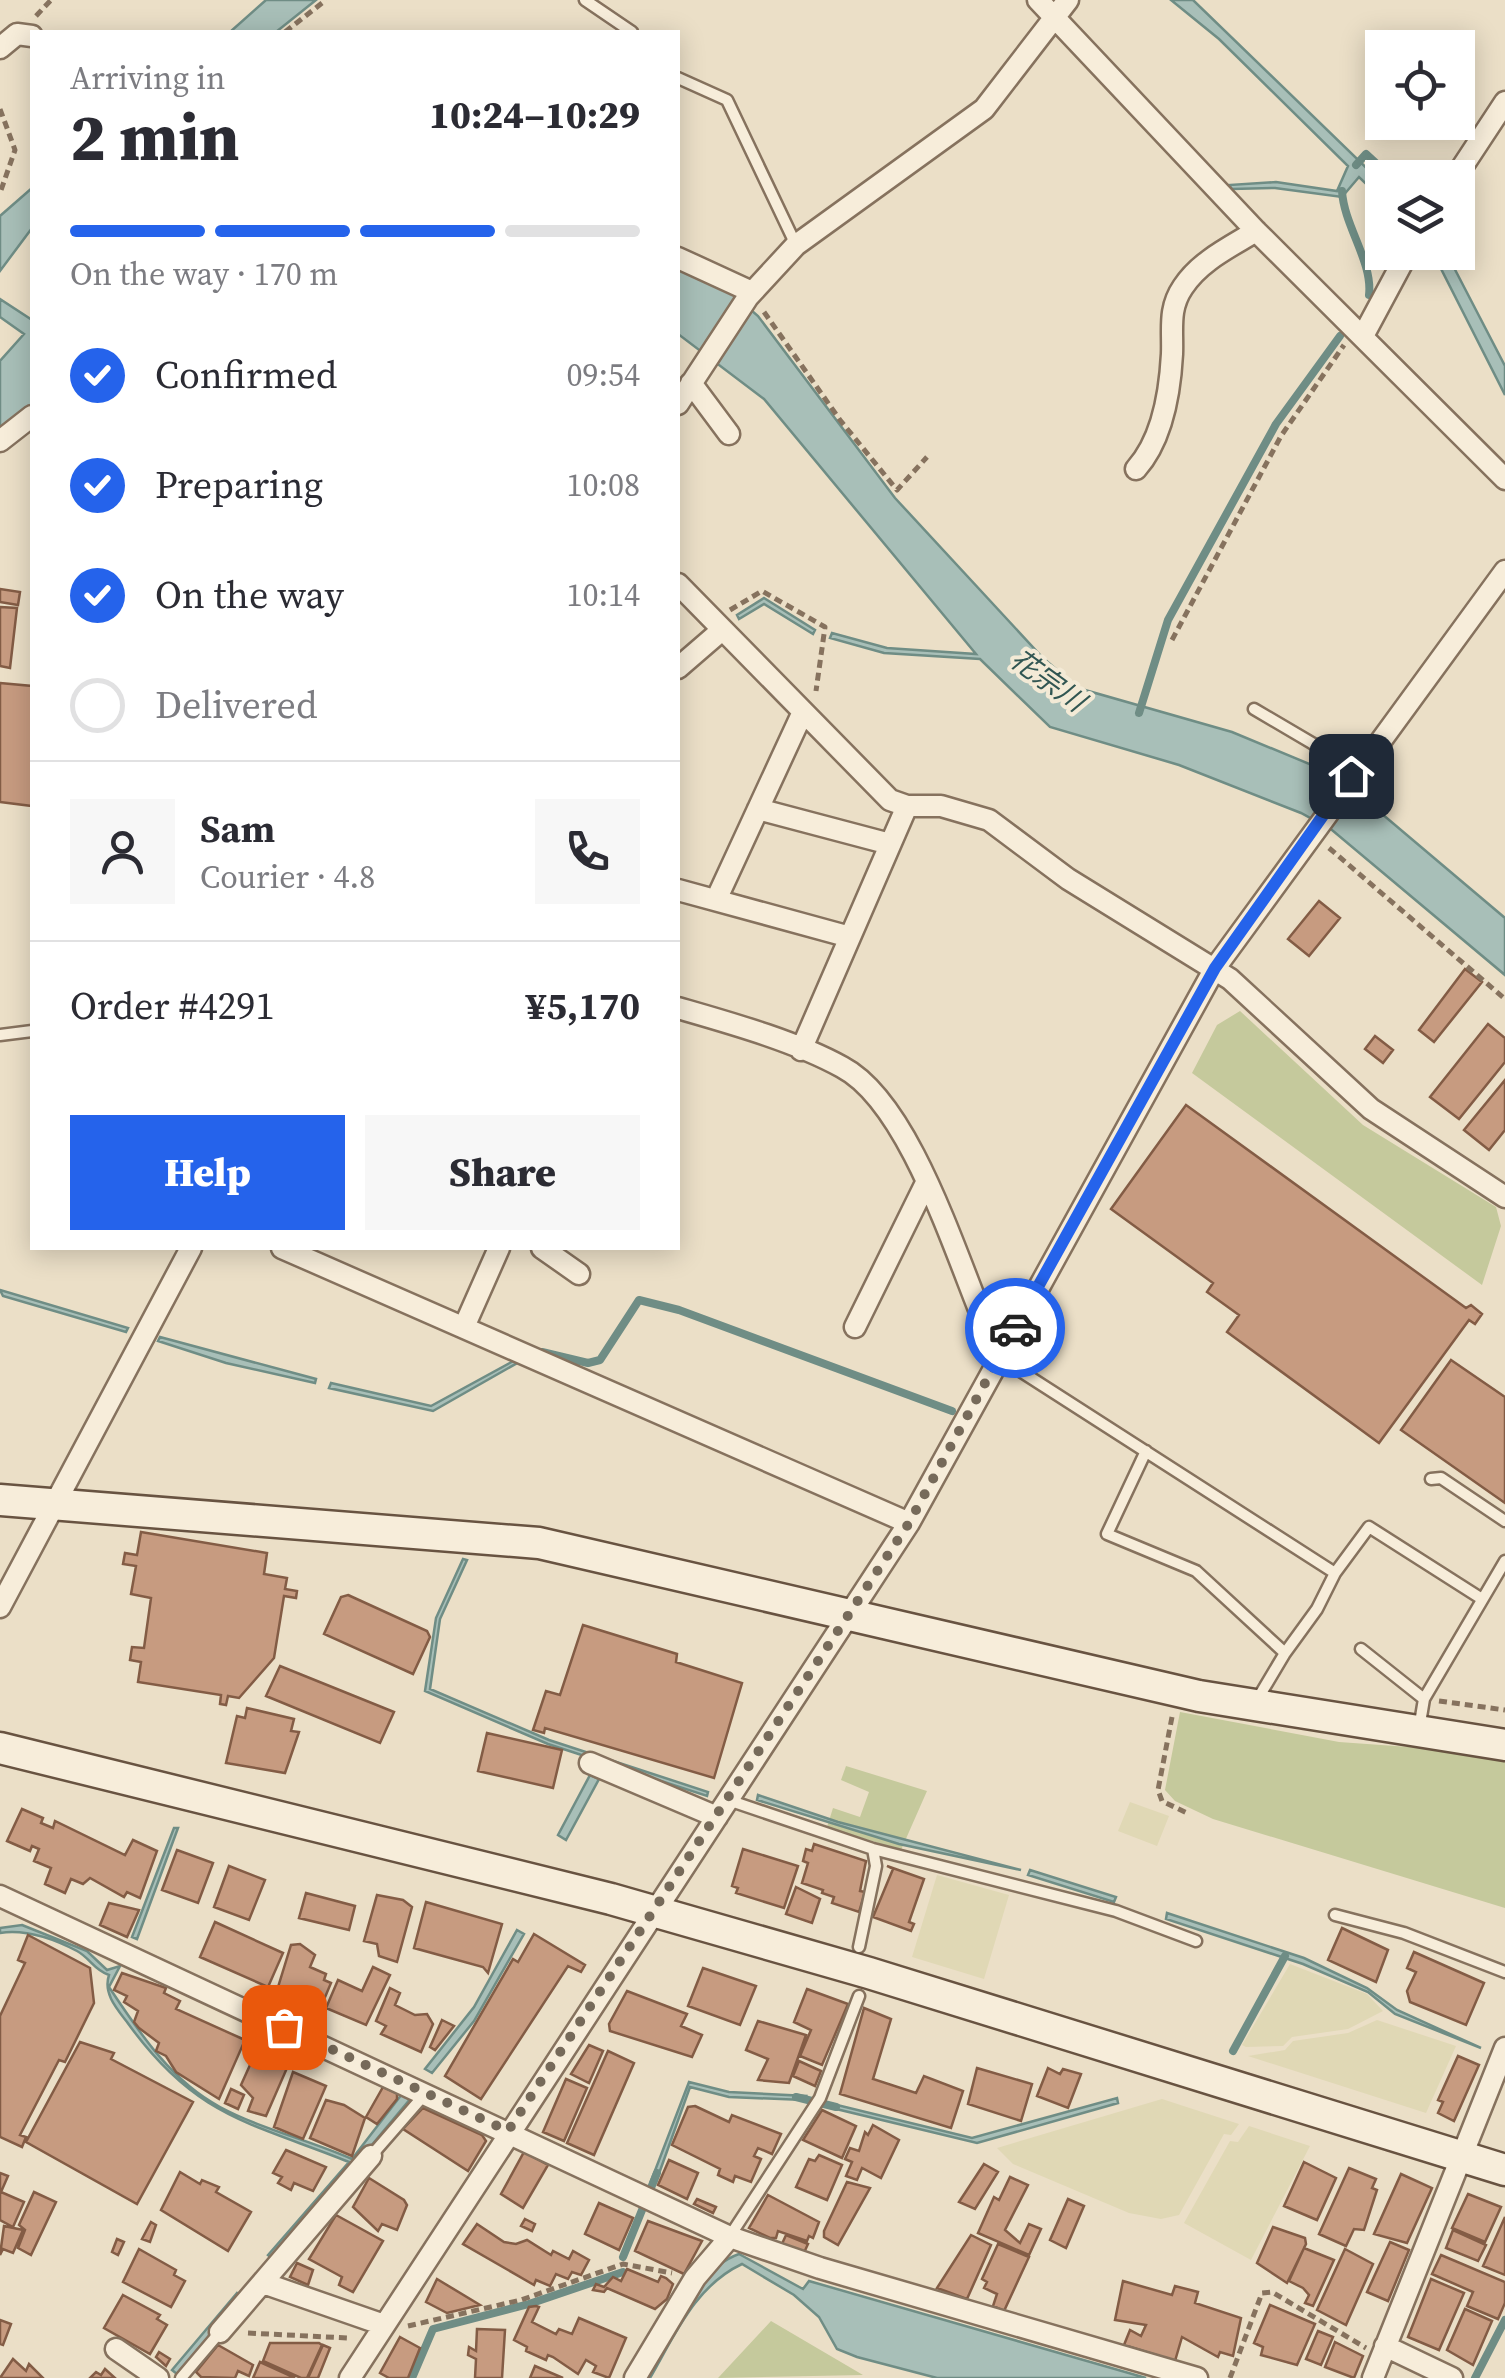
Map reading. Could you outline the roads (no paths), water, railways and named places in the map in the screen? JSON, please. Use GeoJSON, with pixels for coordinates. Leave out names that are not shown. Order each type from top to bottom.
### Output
{"type":"FeatureCollection","features":[{"type":"Feature","properties":{"kind":"street"},"geometry":{"type":"LineString","coordinates":[[1038,0],[1256,232],[1505,479]]}},
{"type":"Feature","properties":{"kind":"street"},"geometry":{"type":"LineString","coordinates":[[680,401],[750,294],[796,244],[984,109],[1068,0]]}},
{"type":"Feature","properties":{"kind":"street"},"geometry":{"type":"LineString","coordinates":[[0,48],[18,34],[30,36]]}},
{"type":"Feature","properties":{"kind":"street"},"geometry":{"type":"LineString","coordinates":[[1467,160],[1505,102]]}},
{"type":"Feature","properties":{"kind":"street"},"geometry":{"type":"LineString","coordinates":[[1136,469],[1150,454],[1162,417],[1172,356],[1171,310],[1183,286],[1206,261],[1256,232]]}},
{"type":"Feature","properties":{"kind":"street"},"geometry":{"type":"LineString","coordinates":[[680,259],[750,294]]}},
{"type":"Feature","properties":{"kind":"street"},"geometry":{"type":"LineString","coordinates":[[1359,332],[1397,270]]}},
{"type":"Feature","properties":{"kind":"street"},"geometry":{"type":"LineString","coordinates":[[691,383],[729,434]]}},
{"type":"Feature","properties":{"kind":"street"},"geometry":{"type":"LineString","coordinates":[[0,441],[30,418]]}},
{"type":"Feature","properties":{"kind":"street"},"geometry":{"type":"LineString","coordinates":[[350,2378],[909,1523],[1215,968],[1319,836],[1354,772],[1505,571]]}},
{"type":"Feature","properties":{"kind":"street"},"geometry":{"type":"LineString","coordinates":[[680,586],[890,800],[906,806],[941,806],[989,820],[1068,880],[1215,968],[1372,1108],[1504,1198]]}},
{"type":"Feature","properties":{"kind":"street"},"geometry":{"type":"LineString","coordinates":[[680,666],[718,625]]}},
{"type":"Feature","properties":{"kind":"street"},"geometry":{"type":"LineString","coordinates":[[716,900],[758,809],[810,722]]}},
{"type":"Feature","properties":{"kind":"street"},"geometry":{"type":"LineString","coordinates":[[802,1050],[906,806]]}},
{"type":"Feature","properties":{"kind":"street"},"geometry":{"type":"LineString","coordinates":[[758,809],[890,844]]}},
{"type":"Feature","properties":{"kind":"street"},"geometry":{"type":"LineString","coordinates":[[680,891],[850,937]]}},
{"type":"Feature","properties":{"kind":"street"},"geometry":{"type":"LineString","coordinates":[[680,1009],[845,1068],[879,1095],[910,1148],[999,1357]]}},
{"type":"Feature","properties":{"kind":"street"},"geometry":{"type":"LineString","coordinates":[[855,1327],[925,1185]]}},
{"type":"Feature","properties":{"kind":"street"},"geometry":{"type":"LineString","coordinates":[[0,1606],[189,1250]]}},
{"type":"Feature","properties":{"kind":"street"},"geometry":{"type":"LineString","coordinates":[[287,1250],[909,1523]]}},
{"type":"Feature","properties":{"kind":"street"},"geometry":{"type":"LineString","coordinates":[[464,1327],[498,1250]]}},
{"type":"Feature","properties":{"kind":"street"},"geometry":{"type":"LineString","coordinates":[[545,1250],[579,1274]]}},
{"type":"Feature","properties":{"kind":"street"},"geometry":{"type":"LineString","coordinates":[[0,1500],[539,1543],[1200,1696],[1505,1745]]}},
{"type":"Feature","properties":{"kind":"street"},"geometry":{"type":"LineString","coordinates":[[0,1748],[654,1912],[1505,2170]]}},
{"type":"Feature","properties":{"kind":"street"},"geometry":{"type":"LineString","coordinates":[[590,1763],[722,1808]]}},
{"type":"Feature","properties":{"kind":"street"},"geometry":{"type":"LineString","coordinates":[[0,1896],[730,2237],[820,2268],[1197,2378]]}},
{"type":"Feature","properties":{"kind":"street"},"geometry":{"type":"LineString","coordinates":[[1373,2378],[1505,2048]]}},
{"type":"Feature","properties":{"kind":"street"},"geometry":{"type":"LineString","coordinates":[[220,2332],[266,2284],[371,2156]]}},
{"type":"Feature","properties":{"kind":"street"},"geometry":{"type":"LineString","coordinates":[[635,2378],[695,2278],[730,2237]]}},
{"type":"Feature","properties":{"kind":"street"},"geometry":{"type":"LineString","coordinates":[[266,2284],[379,2332]]}},
{"type":"Feature","properties":{"kind":"street"},"geometry":{"type":"LineString","coordinates":[[116,2348],[158,2378]]}},
{"type":"Feature","properties":{"kind":"street"},"geometry":{"type":"LineString","coordinates":[[1383,2351],[1452,2378]]}},
{"type":"Feature","properties":{"kind":"lane"},"geometry":{"type":"LineString","coordinates":[[585,0],[629,30]]}},
{"type":"Feature","properties":{"kind":"lane"},"geometry":{"type":"LineString","coordinates":[[680,79],[727,100],[796,244]]}},
{"type":"Feature","properties":{"kind":"lane"},"geometry":{"type":"LineString","coordinates":[[1254,709],[1354,772]]}},
{"type":"Feature","properties":{"kind":"lane"},"geometry":{"type":"LineString","coordinates":[[0,1035],[30,1031]]}},
{"type":"Feature","properties":{"kind":"lane"},"geometry":{"type":"LineString","coordinates":[[999,1357],[1335,1573]]}},
{"type":"Feature","properties":{"kind":"lane"},"geometry":{"type":"LineString","coordinates":[[1146,1451],[1106,1534],[1196,1571],[1285,1653]]}},
{"type":"Feature","properties":{"kind":"lane"},"geometry":{"type":"LineString","coordinates":[[1431,1480],[1441,1478],[1505,1521]]}},
{"type":"Feature","properties":{"kind":"lane"},"geometry":{"type":"LineString","coordinates":[[1254,1704],[1368,1527],[1482,1598]]}},
{"type":"Feature","properties":{"kind":"lane"},"geometry":{"type":"LineString","coordinates":[[1418,1730],[1424,1699],[1505,1562]]}},
{"type":"Feature","properties":{"kind":"lane"},"geometry":{"type":"LineString","coordinates":[[1361,1650],[1424,1699]]}},
{"type":"Feature","properties":{"kind":"lane"},"geometry":{"type":"LineString","coordinates":[[722,1808],[1028,1885],[1196,1941]]}},
{"type":"Feature","properties":{"kind":"lane"},"geometry":{"type":"LineString","coordinates":[[859,1947],[876,1866],[873,1849]]}},
{"type":"Feature","properties":{"kind":"lane"},"geometry":{"type":"LineString","coordinates":[[1335,1915],[1404,1934],[1505,1972]]}},
{"type":"Feature","properties":{"kind":"lane"},"geometry":{"type":"LineString","coordinates":[[730,2237],[820,2098],[859,1996]]}},
{"type":"Feature","properties":{"kind":"lane"},"geometry":{"type":"LineString","coordinates":[[371,2156],[426,2093]]}},
{"type":"Feature","properties":{"kind":"lane"},"geometry":{"type":"LineString","coordinates":[[182,2378],[220,2332]]}},
{"type":"Feature","properties":{"kind":"water"},"geometry":{"type":"Polygon","coordinates":[[[266,0],[316,0],[278,30],[232,30],[266,0]]]}},
{"type":"Feature","properties":{"kind":"water"},"geometry":{"type":"Polygon","coordinates":[[[1171,0],[1193,0],[1365,167],[1365,183],[1359,177],[1342,197],[1275,188],[1232,189],[1229,185],[1276,182],[1337,191],[1348,166],[1219,39],[1171,0]]]}},
{"type":"Feature","properties":{"kind":"water"},"geometry":{"type":"Polygon","coordinates":[[[30,190],[30,231],[0,271],[0,216],[30,190]]]}},
{"type":"Feature","properties":{"kind":"water","name":"花宗川"},"geometry":{"type":"Polygon","coordinates":[[[680,269],[728,290],[758,316],[895,498],[1043,658],[1078,688],[1232,732],[1336,775],[1505,918],[1505,975],[1332,830],[1301,813],[1179,765],[1050,727],[980,659],[884,653],[830,638],[832,633],[887,648],[976,654],[764,399],[680,336],[680,269]]]}},
{"type":"Feature","properties":{"kind":"water"},"geometry":{"type":"Polygon","coordinates":[[[1442,270],[1455,270],[1505,366],[1505,395],[1442,270]]]}},
{"type":"Feature","properties":{"kind":"water"},"geometry":{"type":"Polygon","coordinates":[[[0,299],[30,319],[30,409],[0,431],[0,361],[24,334],[0,317],[0,299]]]}},
{"type":"Feature","properties":{"kind":"water"},"geometry":{"type":"Polygon","coordinates":[[[764,598],[815,630],[813,634],[764,604],[739,619],[737,615],[764,598]]]}},
{"type":"Feature","properties":{"kind":"water"},"geometry":{"type":"Polygon","coordinates":[[[0,1290],[128,1328],[126,1332],[3,1296],[0,1290]]]}},
{"type":"Feature","properties":{"kind":"water"},"geometry":{"type":"Polygon","coordinates":[[[160,1337],[316,1379],[315,1383],[226,1363],[158,1341],[160,1337]]]}},
{"type":"Feature","properties":{"kind":"water"},"geometry":{"type":"Polygon","coordinates":[[[517,1359],[519,1362],[433,1411],[329,1388],[331,1383],[431,1406],[517,1359]]]}},
{"type":"Feature","properties":{"kind":"water"},"geometry":{"type":"Polygon","coordinates":[[[463,1559],[467,1560],[440,1619],[430,1689],[549,1740],[708,1792],[707,1796],[548,1744],[425,1691],[436,1618],[463,1559]]]}},
{"type":"Feature","properties":{"kind":"water"},"geometry":{"type":"Polygon","coordinates":[[[590,1775],[599,1779],[566,1840],[558,1835],[590,1775]]]}},
{"type":"Feature","properties":{"kind":"water"},"geometry":{"type":"Polygon","coordinates":[[[758,1795],[838,1822],[1021,1870],[899,1844],[757,1800],[758,1795]]]}},
{"type":"Feature","properties":{"kind":"water"},"geometry":{"type":"Polygon","coordinates":[[[174,1828],[178,1828],[137,1939],[132,1937],[174,1828]]]}},
{"type":"Feature","properties":{"kind":"water"},"geometry":{"type":"Polygon","coordinates":[[[1030,1870],[1116,1897],[1114,1902],[1028,1875],[1030,1870]]]}},
{"type":"Feature","properties":{"kind":"water"},"geometry":{"type":"Polygon","coordinates":[[[1167,1913],[1304,1958],[1367,1988],[1397,2010],[1481,2048],[1395,2014],[1368,1992],[1303,1964],[1166,1919],[1167,1913]]]}},
{"type":"Feature","properties":{"kind":"water"},"geometry":{"type":"Polygon","coordinates":[[[22,1925],[87,1951],[107,1970],[120,1966],[109,1987],[144,2038],[186,2084],[236,2115],[352,2159],[402,2094],[411,2098],[275,2261],[268,2255],[349,2162],[253,2125],[201,2097],[176,2078],[152,2054],[119,2011],[109,1994],[108,1982],[109,1975],[59,1943],[30,1934],[0,1933],[0,1928],[22,1925]]]}},
{"type":"Feature","properties":{"kind":"water"},"geometry":{"type":"Polygon","coordinates":[[[517,1930],[524,1934],[474,2021],[432,2073],[425,2069],[474,2007],[517,1930]]]}},
{"type":"Feature","properties":{"kind":"water"},"geometry":{"type":"Polygon","coordinates":[[[689,2082],[729,2092],[806,2096],[804,2100],[729,2097],[690,2087],[656,2182],[651,2181],[689,2082]]]}},
{"type":"Feature","properties":{"kind":"water"},"geometry":{"type":"Polygon","coordinates":[[[1117,2098],[1118,2103],[977,2143],[828,2107],[829,2103],[972,2138],[1117,2098]]]}},
{"type":"Feature","properties":{"kind":"water"},"geometry":{"type":"Polygon","coordinates":[[[739,2254],[803,2289],[809,2281],[1146,2378],[937,2378],[857,2357],[837,2349],[819,2317],[794,2295],[742,2264],[699,2298],[650,2378],[644,2378],[695,2290],[723,2262],[739,2254]]]}},
{"type":"Feature","properties":{"kind":"water"},"geometry":{"type":"Polygon","coordinates":[[[237,2293],[243,2298],[177,2374],[172,2370],[237,2293]]]}},
{"type":"Feature","properties":{"kind":"waterway"},"geometry":{"type":"LineString","coordinates":[[1356,165],[1366,154],[1372,160]]}},
{"type":"Feature","properties":{"kind":"waterway"},"geometry":{"type":"LineString","coordinates":[[1342,191],[1367,270],[1369,295]]}},
{"type":"Feature","properties":{"kind":"waterway"},"geometry":{"type":"LineString","coordinates":[[1139,713],[1168,620],[1276,424],[1340,336]]}},
{"type":"Feature","properties":{"kind":"waterway"},"geometry":{"type":"LineString","coordinates":[[542,1352],[588,1363],[600,1360],[639,1300],[679,1310],[952,1411]]}},
{"type":"Feature","properties":{"kind":"waterway"},"geometry":{"type":"LineString","coordinates":[[1233,2051],[1285,1956]]}},
{"type":"Feature","properties":{"kind":"waterway"},"geometry":{"type":"LineString","coordinates":[[796,2097],[836,2107]]}},
{"type":"Feature","properties":{"kind":"waterway"},"geometry":{"type":"LineString","coordinates":[[623,2257],[657,2173]]}},
{"type":"Feature","properties":{"kind":"waterway"},"geometry":{"type":"LineString","coordinates":[[412,2378],[433,2329],[529,2304],[623,2272]]}},
{"type":"Feature","properties":{"kind":"waterway"},"geometry":{"type":"LineString","coordinates":[[1475,2378],[1505,2320]]}}]}
